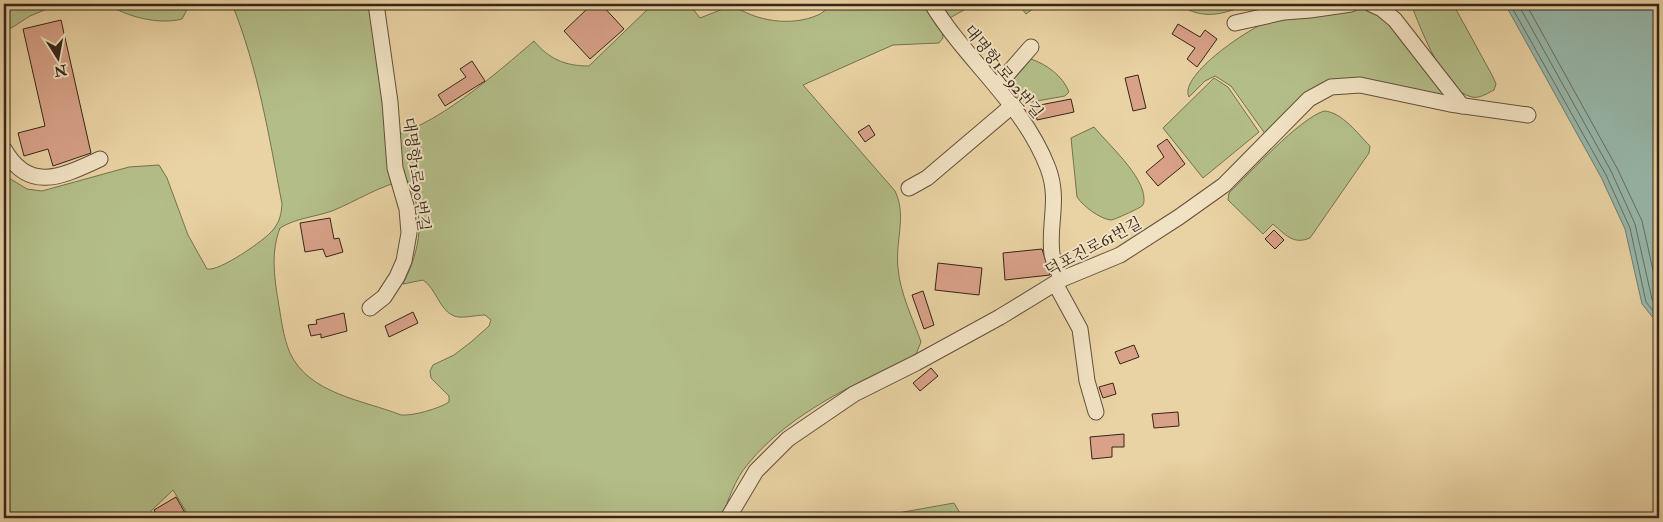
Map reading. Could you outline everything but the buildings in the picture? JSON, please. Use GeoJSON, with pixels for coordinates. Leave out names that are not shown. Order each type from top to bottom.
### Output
{"type":"FeatureCollection","features":[{"type":"Feature","properties":{"kind":"lane","name":"대명항1로90번길"},"geometry":{"type":"LineString","coordinates":[[370,308],[384,297],[397,277],[408,246],[409,222],[404,195],[395,168],[390,102],[376,4]]}},
{"type":"Feature","properties":{"kind":"lane","name":"대명항1로92번길"},"geometry":{"type":"LineString","coordinates":[[932,4],[946,27],[1013,105],[1034,138],[1049,170],[1055,201],[1052,254],[1059,282],[1080,329],[1087,381],[1096,412]]}},
{"type":"Feature","properties":{"kind":"lane"},"geometry":{"type":"LineString","coordinates":[[1235,23],[1284,12],[1351,4]]}},
{"type":"Feature","properties":{"kind":"lane"},"geometry":{"type":"LineString","coordinates":[[1371,4],[1382,9],[1395,20],[1462,106]]}},
{"type":"Feature","properties":{"kind":"lane"},"geometry":{"type":"LineString","coordinates":[[997,86],[1031,47]]}},
{"type":"Feature","properties":{"kind":"lane","name":"덕포진로61번길"},"geometry":{"type":"LineString","coordinates":[[728,518],[752,477],[788,439],[854,394],[916,363],[1059,282],[1120,255],[1224,185],[1309,99],[1331,87],[1360,85],[1462,106],[1528,115]]}},
{"type":"Feature","properties":{"kind":"lane"},"geometry":{"type":"LineString","coordinates":[[908,188],[927,178],[1013,105]]}},
{"type":"Feature","properties":{"kind":"lane"},"geometry":{"type":"LineString","coordinates":[[4,149],[22,172],[30,176],[42,178],[56,176],[100,159]]}},
{"type":"Feature","properties":{"kind":"green space"},"geometry":{"type":"Polygon","coordinates":[[[4,4],[59,4],[30,16],[8,30],[4,27],[4,4]]]}},
{"type":"Feature","properties":{"kind":"green space"},"geometry":{"type":"Polygon","coordinates":[[[108,4],[190,4],[182,19],[164,21],[144,19],[124,13],[108,4]]]}},
{"type":"Feature","properties":{"kind":"green space"},"geometry":{"type":"Polygon","coordinates":[[[232,4],[370,4],[383,91],[385,137],[423,124],[443,112],[484,83],[534,41],[558,60],[572,65],[589,66],[653,4],[689,4],[700,18],[733,5],[742,11],[762,18],[774,21],[796,21],[818,15],[832,5],[837,4],[927,4],[942,29],[943,38],[939,43],[893,45],[803,85],[895,191],[900,210],[899,277],[921,342],[916,354],[826,400],[784,429],[743,470],[735,483],[721,518],[190,518],[173,490],[150,512],[151,518],[4,518],[4,175],[27,189],[42,191],[129,167],[159,165],[167,178],[188,235],[207,269],[213,269],[231,261],[261,241],[273,230],[280,218],[282,204],[262,102],[241,28],[232,4]],[[407,180],[397,182],[332,211],[286,225],[280,228],[274,255],[275,282],[284,334],[290,353],[299,367],[323,387],[354,400],[401,415],[425,412],[449,402],[449,396],[431,378],[430,371],[433,365],[454,355],[471,342],[489,326],[491,320],[485,315],[454,316],[445,309],[431,288],[423,280],[403,284],[414,258],[419,232],[417,206],[407,180]]]}},
{"type":"Feature","properties":{"kind":"green space"},"geometry":{"type":"Polygon","coordinates":[[[936,4],[975,4],[946,20],[936,4]]]}},
{"type":"Feature","properties":{"kind":"green space"},"geometry":{"type":"Polygon","coordinates":[[[1018,4],[1040,4],[1026,14],[1018,4]]]}},
{"type":"Feature","properties":{"kind":"green space"},"geometry":{"type":"Polygon","coordinates":[[[1177,4],[1252,4],[1223,13],[1206,14],[1188,10],[1177,4]]]}},
{"type":"Feature","properties":{"kind":"green space"},"geometry":{"type":"Polygon","coordinates":[[[1411,4],[1453,4],[1492,75],[1496,84],[1494,90],[1472,97],[1462,93],[1452,84],[1434,57],[1411,4]]]}},
{"type":"Feature","properties":{"kind":"green space"},"geometry":{"type":"Polygon","coordinates":[[[1361,8],[1372,12],[1396,31],[1419,57],[1446,94],[1445,98],[1353,79],[1266,135],[1231,86],[1215,76],[1205,81],[1189,97],[1189,88],[1194,77],[1205,65],[1234,41],[1261,25],[1270,21],[1304,14],[1361,8]]]}},
{"type":"Feature","properties":{"kind":"green space"},"geometry":{"type":"Polygon","coordinates":[[[1031,59],[1053,71],[1063,81],[1069,92],[1065,96],[1020,104],[1010,94],[1008,86],[1031,59]]]}},
{"type":"Feature","properties":{"kind":"green space"},"geometry":{"type":"Polygon","coordinates":[[[1214,78],[1228,87],[1259,132],[1203,178],[1163,128],[1214,78]]]}},
{"type":"Feature","properties":{"kind":"green space"},"geometry":{"type":"Polygon","coordinates":[[[1324,111],[1337,115],[1349,124],[1370,146],[1369,153],[1310,238],[1294,240],[1273,224],[1263,234],[1228,200],[1229,193],[1288,135],[1324,111]]]}},
{"type":"Feature","properties":{"kind":"green space"},"geometry":{"type":"Polygon","coordinates":[[[1094,127],[1132,171],[1138,180],[1144,200],[1142,206],[1111,220],[1092,212],[1077,197],[1071,138],[1094,127]]]}},
{"type":"Feature","properties":{"kind":"green space"},"geometry":{"type":"Polygon","coordinates":[[[954,503],[963,518],[870,518],[954,503]]]}},
{"type":"Feature","properties":{"kind":"water"},"geometry":{"type":"Polygon","coordinates":[[[1505,4],[1659,4],[1659,325],[1642,304],[1625,229],[1601,177],[1505,4]]]}}]}
